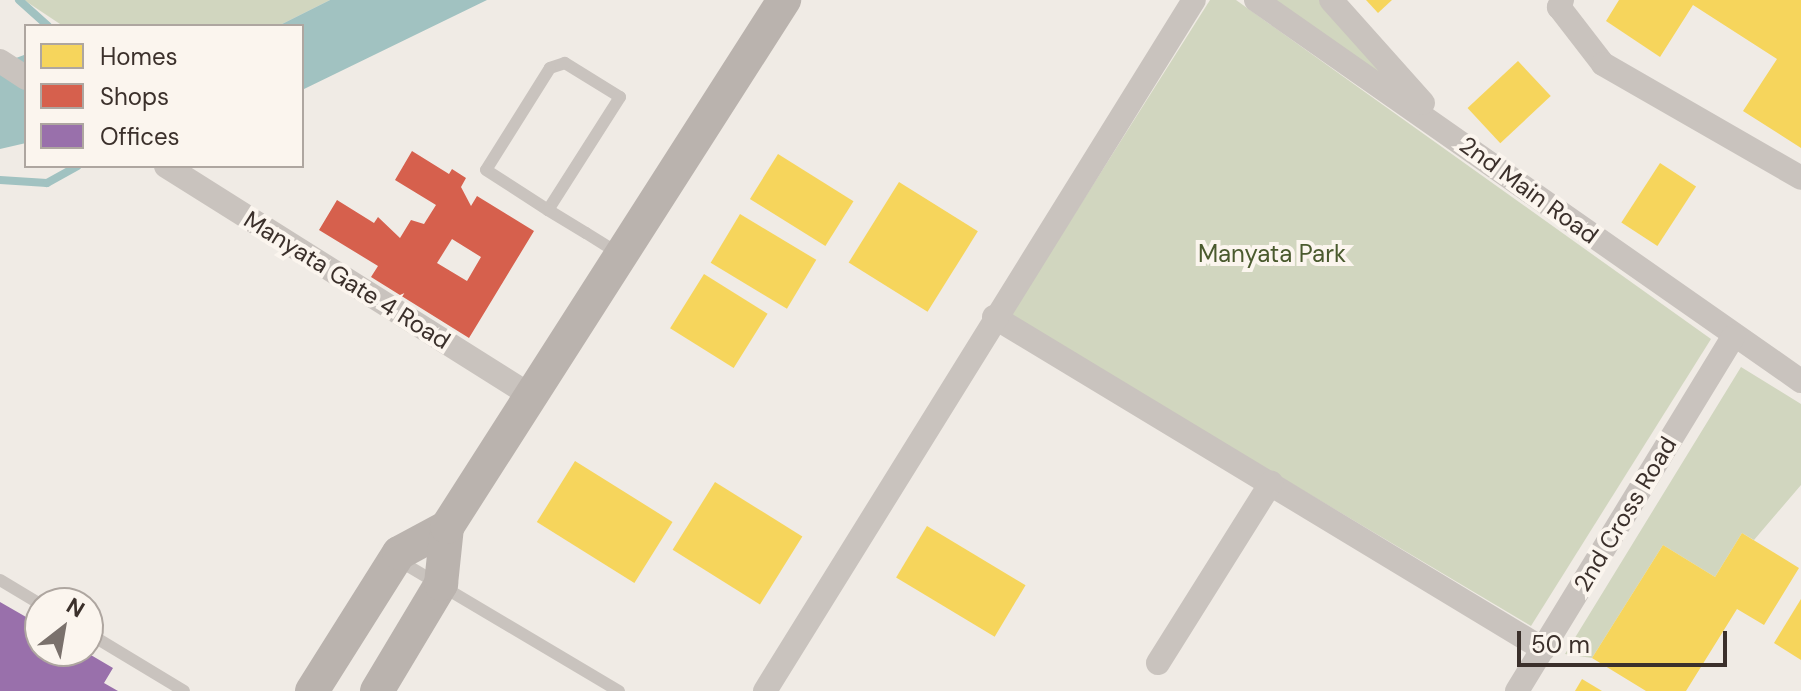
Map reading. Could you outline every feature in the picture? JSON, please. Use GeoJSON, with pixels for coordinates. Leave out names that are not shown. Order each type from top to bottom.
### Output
{"type":"FeatureCollection","features":[{"type":"Feature","properties":{"kind":"street"},"geometry":{"type":"LineString","coordinates":[[377,691],[441,584],[447,527],[528,394],[784,0]]}},
{"type":"Feature","properties":{"kind":"street"},"geometry":{"type":"LineString","coordinates":[[765,691],[994,317],[1194,0]]}},
{"type":"Feature","properties":{"kind":"street","name":"2nd Main Road"},"geometry":{"type":"LineString","coordinates":[[1256,0],[1449,132],[1733,337],[1801,381]]}},
{"type":"Feature","properties":{"kind":"street"},"geometry":{"type":"LineString","coordinates":[[1331,0],[1449,132]]}},
{"type":"Feature","properties":{"kind":"street"},"geometry":{"type":"LineString","coordinates":[[1562,0],[1559,7],[1603,64],[1801,178]]}},
{"type":"Feature","properties":{"kind":"street"},"geometry":{"type":"LineString","coordinates":[[0,61],[24,76]]}},
{"type":"Feature","properties":{"kind":"street","name":"Manyata Gate 4 Road"},"geometry":{"type":"LineString","coordinates":[[170,168],[528,394]]}},
{"type":"Feature","properties":{"kind":"street"},"geometry":{"type":"LineString","coordinates":[[994,317],[1543,649]]}},
{"type":"Feature","properties":{"kind":"street","name":"2nd Cross Road"},"geometry":{"type":"LineString","coordinates":[[1517,691],[1733,337]]}},
{"type":"Feature","properties":{"kind":"street"},"geometry":{"type":"LineString","coordinates":[[1158,663],[1271,483]]}},
{"type":"Feature","properties":{"kind":"street"},"geometry":{"type":"LineString","coordinates":[[312,691],[396,559],[447,527]]}},
{"type":"Feature","properties":{"kind":"lane"},"geometry":{"type":"LineString","coordinates":[[548,210],[620,97],[565,63],[550,68],[486,170],[548,210],[619,254]]}},
{"type":"Feature","properties":{"kind":"lane"},"geometry":{"type":"LineString","coordinates":[[396,559],[619,691]]}},
{"type":"Feature","properties":{"kind":"lane"},"geometry":{"type":"LineString","coordinates":[[0,580],[24,594]]}},
{"type":"Feature","properties":{"kind":"lane"},"geometry":{"type":"LineString","coordinates":[[104,644],[167,687],[184,691]]}},
{"type":"Feature","properties":{"kind":"green space"},"geometry":{"type":"Polygon","coordinates":[[[24,0],[330,0],[282,24],[60,24],[24,0]]]}},
{"type":"Feature","properties":{"kind":"green space","name":"Manyata Park"},"geometry":{"type":"Polygon","coordinates":[[[1210,0],[1236,0],[1711,339],[1531,626],[1010,316],[1210,0]]]}},
{"type":"Feature","properties":{"kind":"green space"},"geometry":{"type":"Polygon","coordinates":[[[1268,0],[1322,0],[1416,104],[1268,0]]]}},
{"type":"Feature","properties":{"kind":"green space"},"geometry":{"type":"Polygon","coordinates":[[[1741,367],[1801,404],[1801,485],[1754,540],[1742,533],[1715,577],[1663,545],[1592,658],[1565,654],[1741,367]]]}},
{"type":"Feature","properties":{"kind":"water"},"geometry":{"type":"Polygon","coordinates":[[[330,0],[487,0],[304,89],[304,24],[282,24],[330,0]]]}},
{"type":"Feature","properties":{"kind":"water"},"geometry":{"type":"Polygon","coordinates":[[[24,55],[24,143],[0,149],[0,64],[24,55]]]}},
{"type":"Feature","properties":{"kind":"building: Homes"},"geometry":{"type":"Polygon","coordinates":[[[1366,0],[1392,0],[1378,13],[1366,0]]]}},
{"type":"Feature","properties":{"kind":"building: Homes"},"geometry":{"type":"Polygon","coordinates":[[[1619,0],[1801,0],[1801,148],[1743,111],[1777,59],[1693,5],[1660,57],[1606,21],[1619,0]]]}},
{"type":"Feature","properties":{"kind":"building: Homes"},"geometry":{"type":"Polygon","coordinates":[[[1518,61],[1551,96],[1500,143],[1468,108],[1518,61]]]}},
{"type":"Feature","properties":{"kind":"building: Homes"},"geometry":{"type":"Polygon","coordinates":[[[778,154],[853,201],[825,246],[750,199],[778,154]]]}},
{"type":"Feature","properties":{"kind":"building: Homes"},"geometry":{"type":"Polygon","coordinates":[[[1660,163],[1696,186],[1657,246],[1621,223],[1660,163]]]}},
{"type":"Feature","properties":{"kind":"building: Homes"},"geometry":{"type":"Polygon","coordinates":[[[899,182],[978,231],[928,312],[849,263],[899,182]]]}},
{"type":"Feature","properties":{"kind":"building: Homes"},"geometry":{"type":"Polygon","coordinates":[[[740,214],[816,260],[787,309],[711,263],[740,214]]]}},
{"type":"Feature","properties":{"kind":"building: Homes"},"geometry":{"type":"Polygon","coordinates":[[[704,274],[768,314],[734,368],[670,328],[704,274]]]}},
{"type":"Feature","properties":{"kind":"building: Homes"},"geometry":{"type":"Polygon","coordinates":[[[575,461],[673,522],[634,583],[537,522],[575,461]]]}},
{"type":"Feature","properties":{"kind":"building: Homes"},"geometry":{"type":"Polygon","coordinates":[[[715,482],[802,537],[760,604],[673,550],[715,482]]]}},
{"type":"Feature","properties":{"kind":"building: Homes"},"geometry":{"type":"Polygon","coordinates":[[[927,526],[1026,585],[995,637],[896,577],[927,526]]]}},
{"type":"Feature","properties":{"kind":"building: Homes"},"geometry":{"type":"Polygon","coordinates":[[[1742,533],[1799,568],[1764,625],[1737,609],[1686,691],[1646,691],[1592,658],[1663,545],[1715,577],[1742,533]]]}},
{"type":"Feature","properties":{"kind":"building: Homes"},"geometry":{"type":"Polygon","coordinates":[[[1801,599],[1801,660],[1774,643],[1801,599]]]}},
{"type":"Feature","properties":{"kind":"building: Homes"},"geometry":{"type":"Polygon","coordinates":[[[1582,679],[1602,691],[1575,691],[1582,679]]]}},
{"type":"Feature","properties":{"kind":"building: Shops"},"geometry":{"type":"Polygon","coordinates":[[[412,151],[449,174],[452,169],[466,178],[461,187],[471,206],[477,196],[534,231],[469,338],[371,277],[378,266],[319,230],[337,200],[374,223],[378,217],[400,238],[411,220],[424,224],[436,205],[395,180],[412,151]],[[452,239],[437,263],[467,281],[481,257],[452,239]]]}},
{"type":"Feature","properties":{"kind":"building: Offices"},"geometry":{"type":"Polygon","coordinates":[[[0,602],[24,616],[24,667],[104,667],[104,663],[113,668],[104,683],[118,691],[0,691],[0,602]]]}},
{"type":"Feature","properties":{"kind":"waterway"},"geometry":{"type":"LineString","coordinates":[[19,0],[46,24]]}},
{"type":"Feature","properties":{"kind":"waterway"},"geometry":{"type":"LineString","coordinates":[[0,180],[47,183],[74,168]]}}]}
